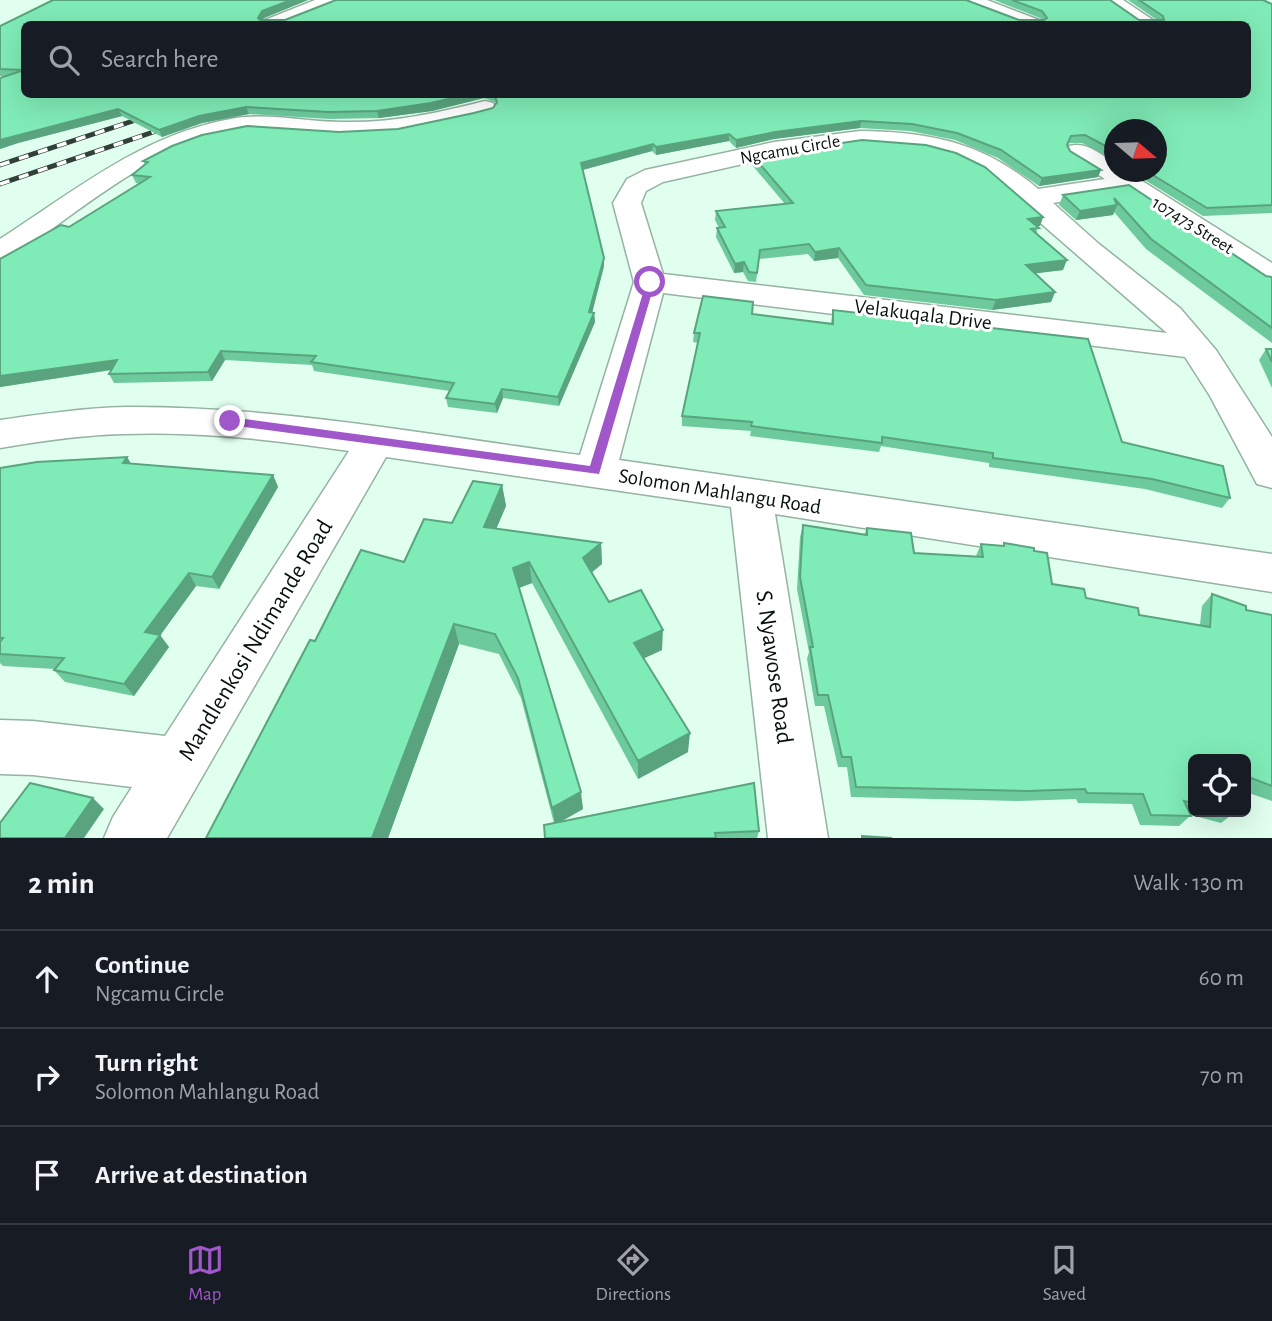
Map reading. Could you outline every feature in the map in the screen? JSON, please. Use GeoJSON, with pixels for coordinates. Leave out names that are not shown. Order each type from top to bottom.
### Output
{"type":"FeatureCollection","features":[{"type":"Feature","properties":{"kind":"street"},"geometry":{"type":"LineString","coordinates":[[278,21],[330,0]]}},
{"type":"Feature","properties":{"kind":"street"},"geometry":{"type":"LineString","coordinates":[[972,0],[1025,21]]}},
{"type":"Feature","properties":{"kind":"street"},"geometry":{"type":"LineString","coordinates":[[1111,0],[1145,21]]}},
{"type":"Feature","properties":{"kind":"street"},"geometry":{"type":"LineString","coordinates":[[239,125],[260,107],[261,102]]}},
{"type":"Feature","properties":{"kind":"street"},"geometry":{"type":"LineString","coordinates":[[0,252],[125,164],[158,148],[239,125],[330,130],[385,129],[433,123],[485,108]]}},
{"type":"Feature","properties":{"kind":"street","name":"Ngcamu Circle"},"geometry":{"type":"LineString","coordinates":[[650,282],[627,203],[630,191],[637,182],[786,147],[839,139],[919,143],[977,159],[1034,198],[1069,234],[1177,324],[1195,347],[1272,473]]}},
{"type":"Feature","properties":{"kind":"street","name":"107473 Street"},"geometry":{"type":"LineString","coordinates":[[1078,151],[1222,242],[1272,277]]}},
{"type":"Feature","properties":{"kind":"street"},"geometry":{"type":"LineString","coordinates":[[1034,198],[1127,184]]}},
{"type":"Feature","properties":{"kind":"street"},"geometry":{"type":"LineString","coordinates":[[595,471],[650,282]]}},
{"type":"Feature","properties":{"kind":"street","name":"Velakuqala Drive"},"geometry":{"type":"LineString","coordinates":[[650,282],[1195,347]]}},
{"type":"Feature","properties":{"kind":"street","name":"Solomon Mahlangu Road"},"geometry":{"type":"LineString","coordinates":[[0,434],[83,423],[230,421],[595,471],[1272,573]]}},
{"type":"Feature","properties":{"kind":"street","name":"Mandlenkosi Ndimande Road"},"geometry":{"type":"LineString","coordinates":[[134,838],[375,442]]}},
{"type":"Feature","properties":{"kind":"street","name":"S. Nyawose Road"},"geometry":{"type":"LineString","coordinates":[[751,496],[798,838]]}},
{"type":"Feature","properties":{"kind":"street"},"geometry":{"type":"LineString","coordinates":[[0,747],[33,748],[178,765]]}},
{"type":"Feature","properties":{"kind":"building"},"geometry":{"type":"Polygon","coordinates":[[[53,0],[291,0],[262,11],[258,18],[260,20],[285,20],[336,0],[966,0],[1019,20],[1047,18],[1042,11],[1012,0],[1110,0],[1139,20],[1164,20],[1163,16],[1139,0],[1263,0],[1272,4],[1272,205],[1207,208],[1164,182],[1167,182],[1167,119],[1104,119],[1104,145],[1085,135],[1071,136],[1067,145],[1070,151],[1101,170],[1042,178],[1001,150],[957,133],[912,124],[861,121],[736,140],[729,134],[656,147],[653,144],[581,163],[604,258],[589,312],[594,313],[558,397],[502,389],[495,404],[446,398],[454,383],[311,362],[316,356],[221,351],[208,372],[109,374],[117,360],[0,376],[0,259],[61,225],[69,227],[150,177],[132,175],[148,162],[143,161],[202,135],[247,126],[339,132],[398,129],[493,108],[497,102],[496,98],[1251,98],[1251,21],[21,21],[21,70],[0,69],[0,26],[53,0]]]}},
{"type":"Feature","properties":{"kind":"building"},"geometry":{"type":"Polygon","coordinates":[[[21,71],[21,98],[453,98],[377,111],[328,112],[246,107],[199,116],[159,130],[118,109],[0,140],[0,78],[21,71]]]}},
{"type":"Feature","properties":{"kind":"building"},"geometry":{"type":"Polygon","coordinates":[[[862,140],[926,145],[956,153],[985,167],[1043,217],[1028,219],[1039,228],[1031,229],[1067,260],[1026,265],[1055,292],[996,300],[866,285],[839,248],[815,252],[809,244],[760,250],[757,273],[749,272],[744,262],[735,264],[717,228],[725,227],[716,211],[793,203],[753,156],[862,140]]]}},
{"type":"Feature","properties":{"kind":"building"},"geometry":{"type":"Polygon","coordinates":[[[1129,185],[1266,276],[1272,277],[1272,328],[1151,239],[1114,198],[1117,205],[1080,211],[1063,195],[1129,185]]]}},
{"type":"Feature","properties":{"kind":"building"},"geometry":{"type":"Polygon","coordinates":[[[703,296],[753,302],[752,314],[833,324],[833,310],[1088,339],[1122,442],[1223,466],[1230,498],[1152,479],[993,458],[993,453],[882,437],[882,443],[751,426],[752,422],[682,416],[700,333],[694,333],[703,296]]]}},
{"type":"Feature","properties":{"kind":"building"},"geometry":{"type":"Polygon","coordinates":[[[1266,349],[1272,349],[1272,362],[1266,349]]]}},
{"type":"Feature","properties":{"kind":"building"},"geometry":{"type":"Polygon","coordinates":[[[127,457],[123,463],[273,475],[212,577],[189,573],[145,632],[160,635],[124,684],[54,670],[64,658],[0,654],[0,642],[3,638],[0,638],[0,468],[37,462],[127,457]]]}},
{"type":"Feature","properties":{"kind":"building"},"geometry":{"type":"Polygon","coordinates":[[[473,481],[502,485],[484,527],[601,543],[583,558],[609,602],[641,590],[663,630],[634,643],[690,733],[638,761],[529,562],[513,568],[581,792],[552,808],[518,678],[495,634],[454,624],[372,838],[206,838],[310,640],[315,641],[361,550],[404,562],[424,519],[452,523],[473,481]]]}},
{"type":"Feature","properties":{"kind":"building"},"geometry":{"type":"Polygon","coordinates":[[[803,525],[867,535],[867,528],[911,533],[914,553],[983,557],[981,544],[1004,546],[1004,543],[1034,548],[1034,551],[1047,553],[1052,584],[1084,589],[1086,598],[1138,608],[1139,615],[1210,627],[1212,594],[1246,606],[1246,610],[1272,615],[1272,786],[1251,778],[1251,754],[1188,754],[1188,802],[1184,801],[1188,816],[1151,815],[1143,794],[1087,793],[1085,789],[1027,791],[856,787],[851,757],[842,757],[828,695],[818,695],[810,647],[813,647],[800,577],[803,525]]]}},
{"type":"Feature","properties":{"kind":"building"},"geometry":{"type":"Polygon","coordinates":[[[30,783],[93,798],[65,838],[0,838],[0,823],[30,783]]]}},
{"type":"Feature","properties":{"kind":"building"},"geometry":{"type":"Polygon","coordinates":[[[754,783],[759,831],[715,833],[716,838],[545,838],[544,825],[754,783]]]}},
{"type":"Feature","properties":{"kind":"railway"},"geometry":{"type":"LineString","coordinates":[[0,165],[151,115]]}},
{"type":"Feature","properties":{"kind":"railway"},"geometry":{"type":"LineString","coordinates":[[0,184],[171,126]]}},
{"type":"Feature","properties":{"kind":"route"},"geometry":{"type":"LineString","coordinates":[[230,421],[595,471],[650,282]]}}]}
